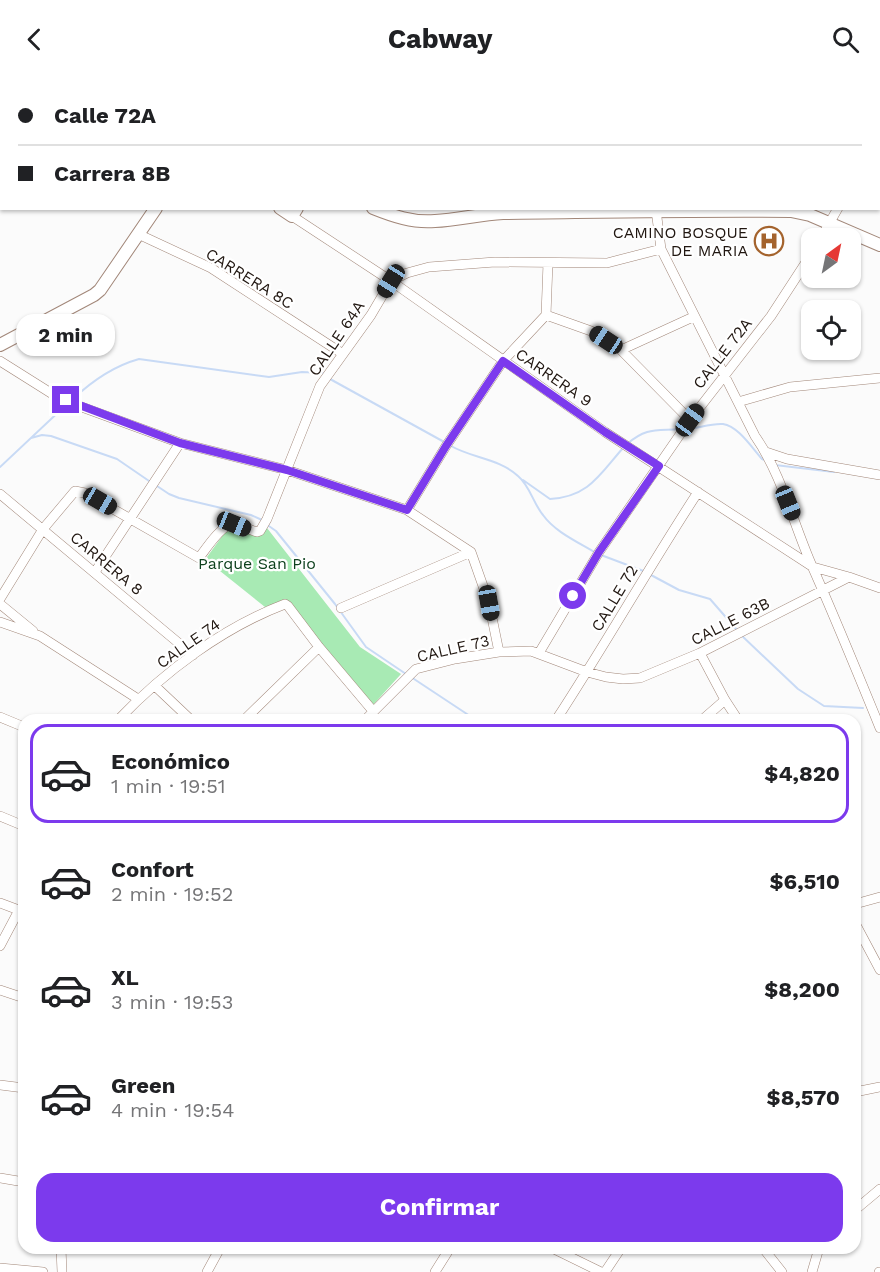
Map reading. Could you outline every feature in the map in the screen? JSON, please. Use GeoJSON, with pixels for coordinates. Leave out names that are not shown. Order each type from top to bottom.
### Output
{"type":"FeatureCollection","features":[{"type":"Feature","properties":{"kind":"street"},"geometry":{"type":"LineString","coordinates":[[0,345],[100,290],[155,210]]}},
{"type":"Feature","properties":{"kind":"street"},"geometry":{"type":"LineString","coordinates":[[378,210],[402,219],[422,221],[435,221],[491,211],[791,210],[831,223],[880,245]]}},
{"type":"Feature","properties":{"kind":"street"},"geometry":{"type":"LineString","coordinates":[[656,210],[661,249],[755,436],[766,452],[880,728]]}},
{"type":"Feature","properties":{"kind":"street"},"geometry":{"type":"LineString","coordinates":[[828,228],[837,210]]}},
{"type":"Feature","properties":{"kind":"street","name":"CARRERA 9"},"geometry":{"type":"LineString","coordinates":[[294,212],[627,446],[813,567],[849,577]]}},
{"type":"Feature","properties":{"kind":"street","name":"CARRERA 8C"},"geometry":{"type":"LineString","coordinates":[[138,234],[211,268],[343,354]]}},
{"type":"Feature","properties":{"kind":"street"},"geometry":{"type":"LineString","coordinates":[[391,281],[407,273],[429,267],[495,262],[608,263],[661,249]]}},
{"type":"Feature","properties":{"kind":"street"},"geometry":{"type":"LineString","coordinates":[[407,510],[448,443],[503,361],[546,315],[548,263]]}},
{"type":"Feature","properties":{"kind":"street","name":"CALLE 72A"},"geometry":{"type":"LineString","coordinates":[[535,652],[597,554],[686,426],[771,315],[801,270]]}},
{"type":"Feature","properties":{"kind":"street","name":"CALLE 64A"},"geometry":{"type":"LineString","coordinates":[[129,519],[199,558],[211,542],[230,524],[262,525],[287,470],[320,386],[391,281]]}},
{"type":"Feature","properties":{"kind":"street"},"geometry":{"type":"LineString","coordinates":[[546,315],[591,331],[621,350],[686,426]]}},
{"type":"Feature","properties":{"kind":"street"},"geometry":{"type":"LineString","coordinates":[[621,350],[693,316]]}},
{"type":"Feature","properties":{"kind":"street"},"geometry":{"type":"LineString","coordinates":[[0,361],[54,395],[180,443],[287,470],[407,510],[471,552],[489,603],[498,652]]}},
{"type":"Feature","properties":{"kind":"street"},"geometry":{"type":"LineString","coordinates":[[738,402],[790,387],[880,378]]}},
{"type":"Feature","properties":{"kind":"street"},"geometry":{"type":"LineString","coordinates":[[94,572],[180,443]]}},
{"type":"Feature","properties":{"kind":"street"},"geometry":{"type":"LineString","coordinates":[[766,452],[787,459],[880,475]]}},
{"type":"Feature","properties":{"kind":"street"},"geometry":{"type":"LineString","coordinates":[[0,599],[44,529],[75,491],[85,492],[129,519]]}},
{"type":"Feature","properties":{"kind":"street","name":"CALLE 72"},"geometry":{"type":"LineString","coordinates":[[560,714],[646,572],[698,492]]}},
{"type":"Feature","properties":{"kind":"street","name":"CARRERA 8"},"geometry":{"type":"LineString","coordinates":[[0,494],[193,655]]}},
{"type":"Feature","properties":{"kind":"street"},"geometry":{"type":"LineString","coordinates":[[341,608],[471,552]]}},
{"type":"Feature","properties":{"kind":"street"},"geometry":{"type":"LineString","coordinates":[[849,577],[880,588]]}},
{"type":"Feature","properties":{"kind":"street","name":"CALLE 63B"},"geometry":{"type":"LineString","coordinates":[[587,672],[615,678],[634,679],[700,653],[849,577]]}},
{"type":"Feature","properties":{"kind":"street"},"geometry":{"type":"LineString","coordinates":[[0,604],[40,636],[138,699]]}},
{"type":"Feature","properties":{"kind":"street","name":"CALLE 74"},"geometry":{"type":"LineString","coordinates":[[124,714],[138,699],[193,655],[264,612],[285,604],[319,646]]}},
{"type":"Feature","properties":{"kind":"street"},"geometry":{"type":"LineString","coordinates":[[0,622],[40,636]]}},
{"type":"Feature","properties":{"kind":"street"},"geometry":{"type":"LineString","coordinates":[[250,714],[319,646],[373,711]]}},
{"type":"Feature","properties":{"kind":"street","name":"CALLE 73"},"geometry":{"type":"LineString","coordinates":[[370,714],[416,669],[455,659],[498,652],[535,652]]}},
{"type":"Feature","properties":{"kind":"street"},"geometry":{"type":"LineString","coordinates":[[535,652],[587,672]]}},
{"type":"Feature","properties":{"kind":"street"},"geometry":{"type":"LineString","coordinates":[[700,653],[734,714]]}},
{"type":"Feature","properties":{"kind":"street"},"geometry":{"type":"LineString","coordinates":[[155,686],[185,714]]}},
{"type":"Feature","properties":{"kind":"street"},"geometry":{"type":"LineString","coordinates":[[709,714],[725,700]]}},
{"type":"Feature","properties":{"kind":"street"},"geometry":{"type":"LineString","coordinates":[[0,717],[18,724]]}},
{"type":"Feature","properties":{"kind":"street"},"geometry":{"type":"LineString","coordinates":[[0,816],[18,824]]}},
{"type":"Feature","properties":{"kind":"street"},"geometry":{"type":"LineString","coordinates":[[861,902],[880,897]]}},
{"type":"Feature","properties":{"kind":"street"},"geometry":{"type":"LineString","coordinates":[[0,903],[18,910]]}},
{"type":"Feature","properties":{"kind":"street"},"geometry":{"type":"LineString","coordinates":[[0,946],[18,917]]}},
{"type":"Feature","properties":{"kind":"street"},"geometry":{"type":"LineString","coordinates":[[861,934],[880,970]]}},
{"type":"Feature","properties":{"kind":"street"},"geometry":{"type":"LineString","coordinates":[[0,990],[18,996]]}},
{"type":"Feature","properties":{"kind":"street"},"geometry":{"type":"LineString","coordinates":[[0,1085],[18,1087]]}},
{"type":"Feature","properties":{"kind":"street"},"geometry":{"type":"LineString","coordinates":[[861,1091],[880,1087]]}},
{"type":"Feature","properties":{"kind":"street"},"geometry":{"type":"LineString","coordinates":[[0,1178],[18,1181]]}},
{"type":"Feature","properties":{"kind":"street"},"geometry":{"type":"LineString","coordinates":[[861,1205],[880,1189]]}},
{"type":"Feature","properties":{"kind":"street"},"geometry":{"type":"LineString","coordinates":[[61,1254],[62,1272]]}},
{"type":"Feature","properties":{"kind":"street"},"geometry":{"type":"LineString","coordinates":[[207,1272],[217,1254]]}},
{"type":"Feature","properties":{"kind":"street"},"geometry":{"type":"LineString","coordinates":[[435,1272],[446,1254]]}},
{"type":"Feature","properties":{"kind":"street"},"geometry":{"type":"LineString","coordinates":[[565,1254],[603,1272],[616,1254]]}},
{"type":"Feature","properties":{"kind":"street"},"geometry":{"type":"LineString","coordinates":[[768,1254],[782,1272]]}},
{"type":"Feature","properties":{"kind":"street"},"geometry":{"type":"LineString","coordinates":[[812,1272],[817,1254]]}},
{"type":"Feature","properties":{"kind":"street"},"geometry":{"type":"LineString","coordinates":[[0,1268],[43,1272]]}},
{"type":"Feature","properties":{"kind":"green space","name":"Parque San Pio"},"geometry":{"type":"Polygon","coordinates":[[[267,528],[360,647],[401,674],[373,705],[320,645],[287,600],[265,607],[210,563],[207,557],[226,531],[267,528]]]}},
{"type":"Feature","properties":{"kind":"waterway"},"geometry":{"type":"LineString","coordinates":[[73,399],[104,375],[139,359],[269,377],[302,372],[323,373],[325,376]]}},
{"type":"Feature","properties":{"kind":"waterway"},"geometry":{"type":"LineString","coordinates":[[330,379],[446,443]]}},
{"type":"Feature","properties":{"kind":"waterway"},"geometry":{"type":"LineString","coordinates":[[0,467],[66,405]]}},
{"type":"Feature","properties":{"kind":"waterway"},"geometry":{"type":"LineString","coordinates":[[689,429],[714,424],[729,426],[739,433],[762,459],[767,461]]}},
{"type":"Feature","properties":{"kind":"waterway"},"geometry":{"type":"LineString","coordinates":[[627,444],[646,432],[680,429]]}},
{"type":"Feature","properties":{"kind":"waterway"},"geometry":{"type":"LineString","coordinates":[[31,438],[42,435],[51,436],[117,459],[152,483]]}},
{"type":"Feature","properties":{"kind":"waterway"},"geometry":{"type":"LineString","coordinates":[[451,446],[511,470],[526,485],[540,510],[554,527],[596,553]]}},
{"type":"Feature","properties":{"kind":"waterway"},"geometry":{"type":"LineString","coordinates":[[523,480],[550,499],[575,494],[593,482],[623,448]]}},
{"type":"Feature","properties":{"kind":"waterway"},"geometry":{"type":"LineString","coordinates":[[775,465],[834,472]]}},
{"type":"Feature","properties":{"kind":"waterway"},"geometry":{"type":"LineString","coordinates":[[157,486],[179,498],[251,515],[262,520]]}},
{"type":"Feature","properties":{"kind":"waterway"},"geometry":{"type":"LineString","coordinates":[[266,524],[276,531],[335,604],[366,647],[406,674]]}},
{"type":"Feature","properties":{"kind":"waterway"},"geometry":{"type":"LineString","coordinates":[[601,555],[646,572]]}},
{"type":"Feature","properties":{"kind":"waterway"},"geometry":{"type":"LineString","coordinates":[[651,575],[679,590],[710,599],[737,630]]}},
{"type":"Feature","properties":{"kind":"waterway"},"geometry":{"type":"LineString","coordinates":[[740,634],[798,689],[824,706],[863,708]]}},
{"type":"Feature","properties":{"kind":"waterway"},"geometry":{"type":"LineString","coordinates":[[411,677],[467,714]]}},
{"type":"Feature","properties":{"kind":"place","name":"CAMINO BOSQUE DE MARIA"},"geometry":{"type":"Point","coordinates":[769,241]}},
{"type":"Feature","properties":{"kind":"route"},"geometry":{"type":"LineString","coordinates":[[66,400],[180,443],[287,470],[407,510],[446,446],[503,361],[605,432],[659,466],[599,552],[573,596]]}}]}
